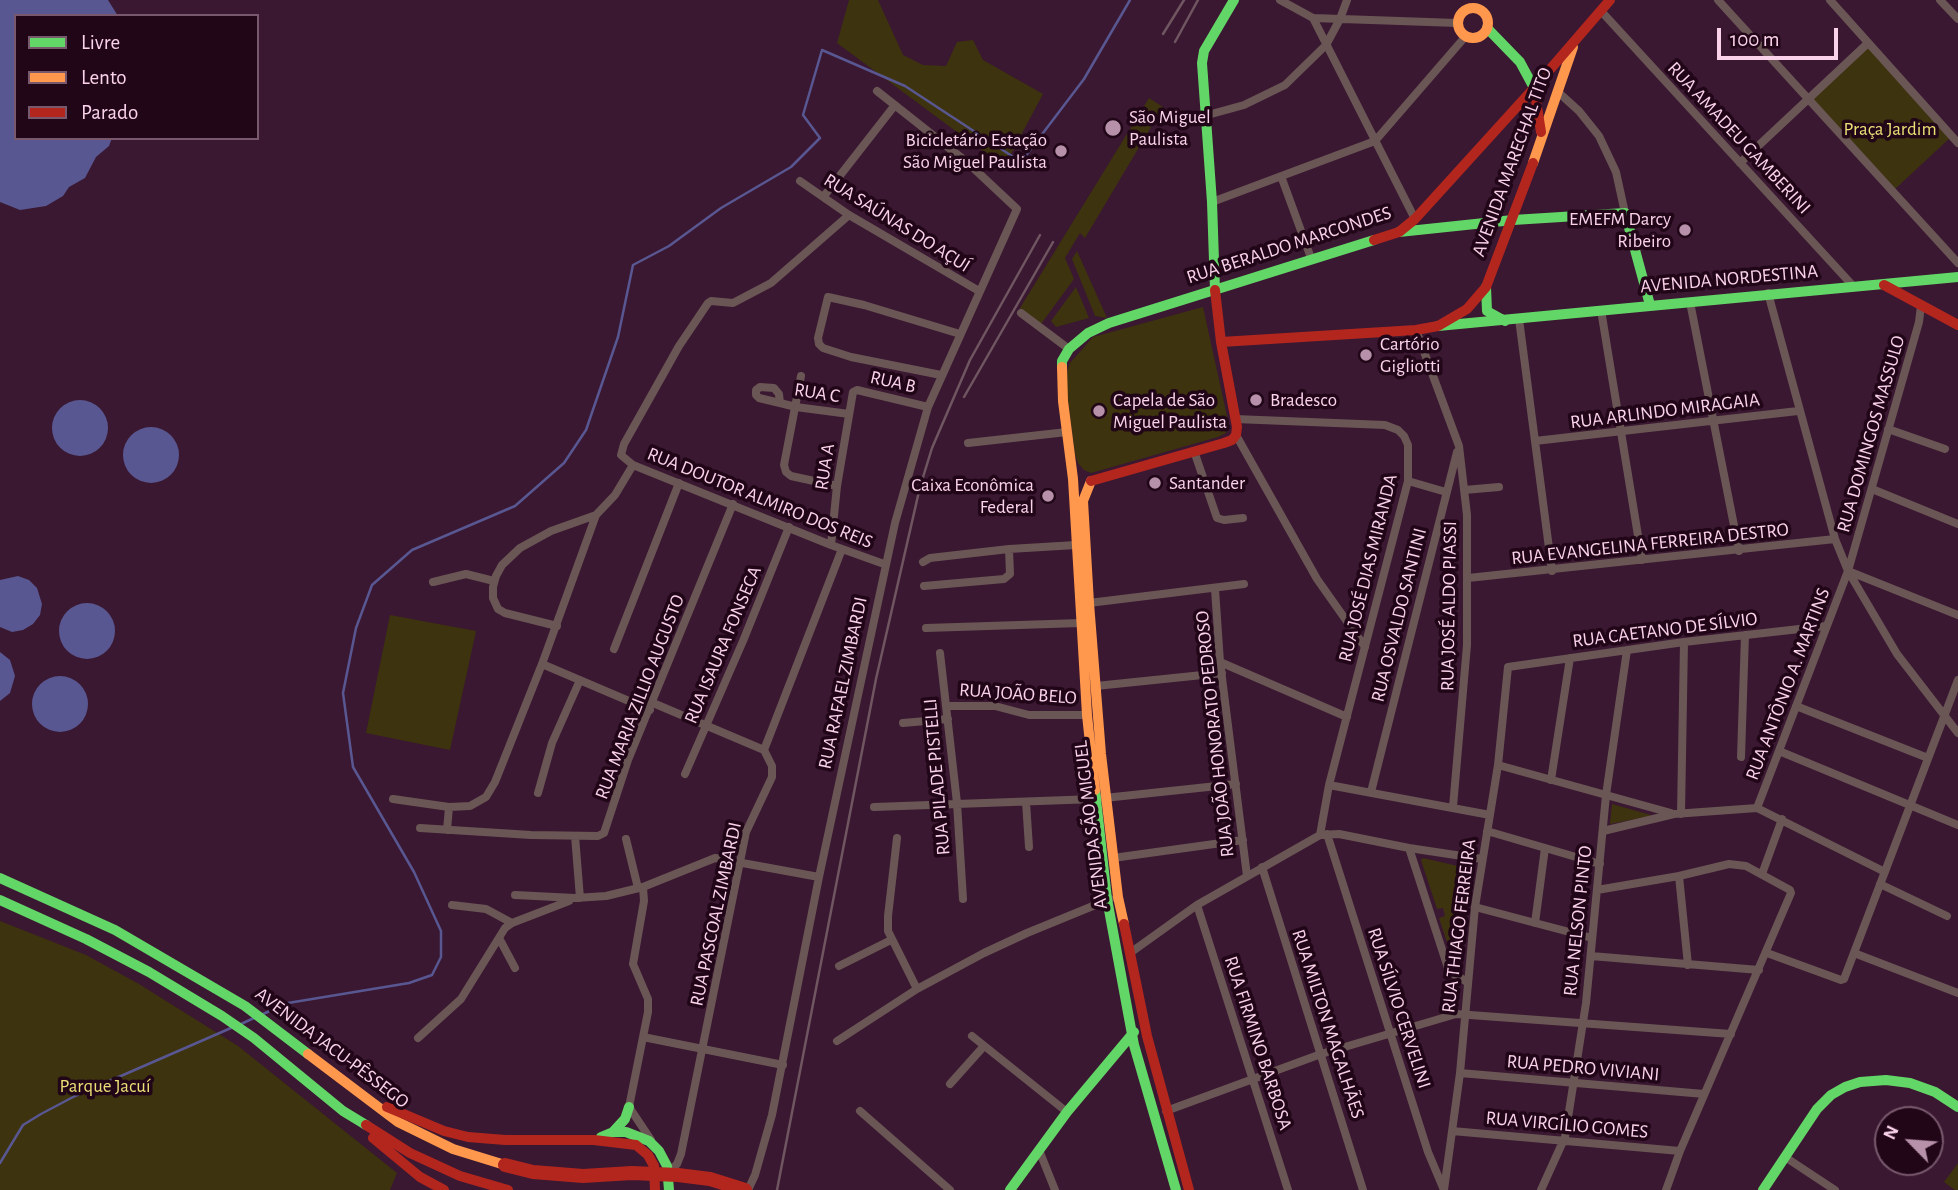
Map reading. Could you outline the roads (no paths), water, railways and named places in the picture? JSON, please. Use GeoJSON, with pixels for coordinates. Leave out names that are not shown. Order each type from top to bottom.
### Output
{"type":"FeatureCollection","features":[{"type":"Feature","properties":{"kind":"main road"},"geometry":{"type":"LineString","coordinates":[[1071,460],[1077,474],[1091,481],[1232,440],[1236,435],[1236,419],[1215,290],[1202,57],[1234,0]]}},
{"type":"Feature","properties":{"kind":"main road"},"geometry":{"type":"LineString","coordinates":[[1487,28],[1478,37],[1465,37],[1457,23],[1463,10],[1477,4],[1486,16],[1487,28],[1520,62],[1534,88],[1542,135]]}},
{"type":"Feature","properties":{"kind":"main road","name":"AVENIDA MARECHAL TITO"},"geometry":{"type":"LineString","coordinates":[[1438,326],[1467,309],[1486,287],[1513,220],[1575,41],[1606,6]]}},
{"type":"Feature","properties":{"kind":"main road","name":"RUA BERALDO MARCONDES"},"geometry":{"type":"LineString","coordinates":[[1069,349],[1088,333],[1109,323],[1399,232],[1415,219],[1575,41]]}},
{"type":"Feature","properties":{"kind":"main road"},"geometry":{"type":"LineString","coordinates":[[1399,232],[1513,220],[1625,213],[1650,305]]}},
{"type":"Feature","properties":{"kind":"main road","name":"AVENIDA NORDESTINA"},"geometry":{"type":"LineString","coordinates":[[1512,320],[1768,293],[1958,277]]}},
{"type":"Feature","properties":{"kind":"main road"},"geometry":{"type":"LineString","coordinates":[[1914,281],[1921,306]]}},
{"type":"Feature","properties":{"kind":"main road"},"geometry":{"type":"LineString","coordinates":[[1884,285],[1958,325]]}},
{"type":"Feature","properties":{"kind":"main road"},"geometry":{"type":"LineString","coordinates":[[1486,287],[1487,311],[1512,320]]}},
{"type":"Feature","properties":{"kind":"main road","name":"AVENIDA MARECHAL TITO"},"geometry":{"type":"LineString","coordinates":[[1222,342],[1416,330],[1512,320]]}},
{"type":"Feature","properties":{"kind":"main road","name":"AVENIDA SÃO MIGUEL"},"geometry":{"type":"LineString","coordinates":[[1069,349],[1061,368],[1071,460],[1087,715],[1132,1034],[1176,1190]]}},
{"type":"Feature","properties":{"kind":"main road","name":"AVENIDA SÃO MIGUEL"},"geometry":{"type":"LineString","coordinates":[[1091,481],[1083,501],[1096,686],[1100,798],[1113,858],[1112,898],[1130,953],[1143,1021],[1189,1190]]}},
{"type":"Feature","properties":{"kind":"main road","name":"AVENIDA JACU-PÊSSEGO"},"geometry":{"type":"LineString","coordinates":[[0,878],[116,930],[245,1006],[398,1122],[469,1155],[533,1172],[583,1176],[632,1173],[678,1175],[710,1179],[746,1190]]}},
{"type":"Feature","properties":{"kind":"main road","name":"AVENIDA JACU-PÊSSEGO"},"geometry":{"type":"LineString","coordinates":[[0,900],[98,945],[222,1016],[254,1038],[343,1111],[390,1141],[429,1163],[505,1190]]}},
{"type":"Feature","properties":{"kind":"main road"},"geometry":{"type":"LineString","coordinates":[[1010,1190],[1067,1112],[1143,1021]]}},
{"type":"Feature","properties":{"kind":"main road"},"geometry":{"type":"LineString","coordinates":[[1763,1190],[1817,1108],[1831,1095],[1853,1084],[1886,1080],[1910,1083],[1935,1092],[1958,1107]]}},
{"type":"Feature","properties":{"kind":"main road"},"geometry":{"type":"LineString","coordinates":[[363,1098],[444,1131],[468,1137],[505,1140],[594,1140],[636,1145],[654,1166],[655,1190]]}},
{"type":"Feature","properties":{"kind":"main road"},"geometry":{"type":"LineString","coordinates":[[613,1132],[625,1119],[629,1107]]}},
{"type":"Feature","properties":{"kind":"main road"},"geometry":{"type":"LineString","coordinates":[[343,1111],[396,1159],[444,1190]]}},
{"type":"Feature","properties":{"kind":"main road"},"geometry":{"type":"LineString","coordinates":[[594,1140],[613,1132],[626,1132],[637,1134],[649,1141],[659,1151],[667,1166],[669,1190]]}},
{"type":"Feature","properties":{"kind":"street"},"geometry":{"type":"LineString","coordinates":[[1280,0],[1313,18],[1457,23]]}},
{"type":"Feature","properties":{"kind":"street"},"geometry":{"type":"LineString","coordinates":[[1204,116],[1244,105],[1285,85],[1326,45],[1347,0]]}},
{"type":"Feature","properties":{"kind":"street"},"geometry":{"type":"LineString","coordinates":[[1718,0],[1958,263]]}},
{"type":"Feature","properties":{"kind":"street"},"geometry":{"type":"LineString","coordinates":[[1830,0],[1958,143]]}},
{"type":"Feature","properties":{"kind":"street"},"geometry":{"type":"LineString","coordinates":[[1940,0],[1958,19]]}},
{"type":"Feature","properties":{"kind":"street","name":"RUA AMADEU GAMBERINI"},"geometry":{"type":"LineString","coordinates":[[1606,6],[1741,163],[1854,287]]}},
{"type":"Feature","properties":{"kind":"street"},"geometry":{"type":"LineString","coordinates":[[1313,18],[1415,219]]}},
{"type":"Feature","properties":{"kind":"street"},"geometry":{"type":"LineString","coordinates":[[1212,202],[1375,141],[1465,37]]}},
{"type":"Feature","properties":{"kind":"street"},"geometry":{"type":"LineString","coordinates":[[1741,163],[1868,43]]}},
{"type":"Feature","properties":{"kind":"street"},"geometry":{"type":"LineString","coordinates":[[824,196],[895,105],[877,91]]}},
{"type":"Feature","properties":{"kind":"street"},"geometry":{"type":"LineString","coordinates":[[1558,92],[1579,111],[1599,136],[1616,172],[1625,213]]}},
{"type":"Feature","properties":{"kind":"street","name":"RUA RAFAEL ZIMBARDI"},"geometry":{"type":"LineString","coordinates":[[746,1190],[758,1163],[783,1065],[884,564],[928,407],[1017,209],[968,163],[895,105]]}},
{"type":"Feature","properties":{"kind":"street"},"geometry":{"type":"LineString","coordinates":[[1281,176],[1311,258]]}},
{"type":"Feature","properties":{"kind":"street","name":"RUA SAÚNAS DO AÇUÍ"},"geometry":{"type":"LineString","coordinates":[[800,181],[849,215],[979,291]]}},
{"type":"Feature","properties":{"kind":"street"},"geometry":{"type":"LineString","coordinates":[[393,799],[449,807],[470,806],[486,797],[495,782],[542,664],[596,515],[622,484],[629,463],[621,455],[624,444],[679,346],[708,303],[733,303],[771,283],[849,215]]}},
{"type":"Feature","properties":{"kind":"street"},"geometry":{"type":"LineString","coordinates":[[1768,293],[1835,540],[1848,571],[1897,654],[1958,733]]}},
{"type":"Feature","properties":{"kind":"street"},"geometry":{"type":"LineString","coordinates":[[941,375],[851,357],[823,348],[818,338],[828,297],[960,334]]}},
{"type":"Feature","properties":{"kind":"street"},"geometry":{"type":"LineString","coordinates":[[1690,302],[1739,551]]}},
{"type":"Feature","properties":{"kind":"street","name":"RUA DOMINGOS MASSULO"},"geometry":{"type":"LineString","coordinates":[[1848,571],[1919,322],[1921,306]]}},
{"type":"Feature","properties":{"kind":"street"},"geometry":{"type":"LineString","coordinates":[[1601,310],[1642,560]]}},
{"type":"Feature","properties":{"kind":"street"},"geometry":{"type":"LineString","coordinates":[[1021,313],[1069,349]]}},
{"type":"Feature","properties":{"kind":"street"},"geometry":{"type":"LineString","coordinates":[[1512,320],[1535,441],[1552,571]]}},
{"type":"Feature","properties":{"kind":"street","name":"RUA JOSÉ ALDO PIASSI"},"geometry":{"type":"LineString","coordinates":[[1416,330],[1459,446],[1467,515],[1467,645],[1453,807]]}},
{"type":"Feature","properties":{"kind":"street"},"geometry":{"type":"LineString","coordinates":[[801,376],[784,465],[786,472],[791,476],[837,486]]}},
{"type":"Feature","properties":{"kind":"street","name":"RUA B"},"geometry":{"type":"LineString","coordinates":[[852,394],[857,390],[928,407]]}},
{"type":"Feature","properties":{"kind":"street","name":"RUA A"},"geometry":{"type":"LineString","coordinates":[[831,545],[837,486],[852,394]]}},
{"type":"Feature","properties":{"kind":"street","name":"RUA C"},"geometry":{"type":"LineString","coordinates":[[780,403],[849,414]]}},
{"type":"Feature","properties":{"kind":"street","name":"RUA ARLINDO MIRAGAIA"},"geometry":{"type":"LineString","coordinates":[[1535,441],[1798,411]]}},
{"type":"Feature","properties":{"kind":"street","name":"RUA JOSÉ DIAS MIRANDA"},"geometry":{"type":"LineString","coordinates":[[1236,419],[1393,427],[1404,436],[1408,446],[1408,481],[1329,785],[1323,834]]}},
{"type":"Feature","properties":{"kind":"street"},"geometry":{"type":"LineString","coordinates":[[1888,429],[1945,450]]}},
{"type":"Feature","properties":{"kind":"street"},"geometry":{"type":"LineString","coordinates":[[968,443],[1067,432]]}},
{"type":"Feature","properties":{"kind":"street"},"geometry":{"type":"LineString","coordinates":[[1236,435],[1317,579],[1365,647]]}},
{"type":"Feature","properties":{"kind":"street","name":"RUA OSVALDO SANTINI"},"geometry":{"type":"LineString","coordinates":[[1371,792],[1459,446]]}},
{"type":"Feature","properties":{"kind":"street"},"geometry":{"type":"LineString","coordinates":[[1194,451],[1217,517],[1224,520],[1242,518]]}},
{"type":"Feature","properties":{"kind":"street","name":"RUA DOUTOR ALMIRO DOS REIS"},"geometry":{"type":"LineString","coordinates":[[629,463],[842,550],[884,564]]}},
{"type":"Feature","properties":{"kind":"street"},"geometry":{"type":"LineString","coordinates":[[1408,481],[1446,492]]}},
{"type":"Feature","properties":{"kind":"street"},"geometry":{"type":"LineString","coordinates":[[614,649],[680,483]]}},
{"type":"Feature","properties":{"kind":"street"},"geometry":{"type":"LineString","coordinates":[[1464,490],[1499,487]]}},
{"type":"Feature","properties":{"kind":"street"},"geometry":{"type":"LineString","coordinates":[[1872,489],[1958,524]]}},
{"type":"Feature","properties":{"kind":"street","name":"RUA MARIA ZILLIO AUGUSTO"},"geometry":{"type":"LineString","coordinates":[[420,828],[531,835],[598,836],[604,833],[628,760],[733,504]]}},
{"type":"Feature","properties":{"kind":"street"},"geometry":{"type":"LineString","coordinates":[[557,625],[498,609],[493,598],[494,581],[502,565],[520,548],[551,531],[596,515]]}},
{"type":"Feature","properties":{"kind":"street","name":"RUA ISAURA FONSECA"},"geometry":{"type":"LineString","coordinates":[[685,774],[789,527]]}},
{"type":"Feature","properties":{"kind":"street","name":"RUA EVANGELINA FERREIRA DESTRO"},"geometry":{"type":"LineString","coordinates":[[1468,578],[1835,540]]}},
{"type":"Feature","properties":{"kind":"street"},"geometry":{"type":"LineString","coordinates":[[923,562],[930,558],[1009,549],[1076,545]]}},
{"type":"Feature","properties":{"kind":"street"},"geometry":{"type":"LineString","coordinates":[[924,586],[1004,579],[1010,574],[1009,549]]}},
{"type":"Feature","properties":{"kind":"street"},"geometry":{"type":"LineString","coordinates":[[542,664],[706,725],[764,750],[842,550]]}},
{"type":"Feature","properties":{"kind":"street"},"geometry":{"type":"LineString","coordinates":[[1848,571],[1958,615]]}},
{"type":"Feature","properties":{"kind":"street","name":"RUA ANTÔNIO A. MARTINS"},"geometry":{"type":"LineString","coordinates":[[1757,808],[1848,571]]}},
{"type":"Feature","properties":{"kind":"street"},"geometry":{"type":"LineString","coordinates":[[433,582],[466,574],[494,581]]}},
{"type":"Feature","properties":{"kind":"street"},"geometry":{"type":"LineString","coordinates":[[1089,603],[1244,584]]}},
{"type":"Feature","properties":{"kind":"street","name":"RUA JOÃO HONORATO PEDROSO"},"geometry":{"type":"LineString","coordinates":[[1215,589],[1220,662],[1247,876]]}},
{"type":"Feature","properties":{"kind":"street"},"geometry":{"type":"LineString","coordinates":[[926,628],[1082,622]]}},
{"type":"Feature","properties":{"kind":"street","name":"RUA CAETANO DE SÍLVIO"},"geometry":{"type":"LineString","coordinates":[[1509,666],[1826,626]]}},
{"type":"Feature","properties":{"kind":"street"},"geometry":{"type":"LineString","coordinates":[[1741,757],[1745,635]]}},
{"type":"Feature","properties":{"kind":"street"},"geometry":{"type":"LineString","coordinates":[[1677,814],[1684,642]]}},
{"type":"Feature","properties":{"kind":"street","name":"RUA NELSON PINTO"},"geometry":{"type":"LineString","coordinates":[[1541,1190],[1564,1142],[1583,1023],[1606,795],[1627,650]]}},
{"type":"Feature","properties":{"kind":"street","name":"RUA PILADE PISTELLI"},"geometry":{"type":"LineString","coordinates":[[940,653],[957,803],[963,899]]}},
{"type":"Feature","properties":{"kind":"street"},"geometry":{"type":"LineString","coordinates":[[1551,780],[1570,658]]}},
{"type":"Feature","properties":{"kind":"street"},"geometry":{"type":"LineString","coordinates":[[1220,662],[1347,717]]}},
{"type":"Feature","properties":{"kind":"street","name":"RUA THIAGO FERREIRA"},"geometry":{"type":"LineString","coordinates":[[1444,1190],[1460,1073],[1475,907],[1498,765],[1509,666]]}},
{"type":"Feature","properties":{"kind":"street"},"geometry":{"type":"LineString","coordinates":[[1096,686],[1222,673]]}},
{"type":"Feature","properties":{"kind":"street"},"geometry":{"type":"LineString","coordinates":[[538,793],[552,743],[580,680]]}},
{"type":"Feature","properties":{"kind":"street"},"geometry":{"type":"LineString","coordinates":[[1767,953],[1843,980],[1958,680]]}},
{"type":"Feature","properties":{"kind":"street","name":"RUA JOÃO BELO"},"geometry":{"type":"LineString","coordinates":[[947,706],[995,706],[1029,715],[1087,715]]}},
{"type":"Feature","properties":{"kind":"street"},"geometry":{"type":"LineString","coordinates":[[1796,706],[1928,758]]}},
{"type":"Feature","properties":{"kind":"street"},"geometry":{"type":"LineString","coordinates":[[903,723],[948,719]]}},
{"type":"Feature","properties":{"kind":"street","name":"RUA PASCOAL ZIMBARDI"},"geometry":{"type":"LineString","coordinates":[[668,1173],[681,1154],[746,832],[772,777],[772,766],[764,750]]}},
{"type":"Feature","properties":{"kind":"street"},"geometry":{"type":"LineString","coordinates":[[1779,751],[1958,825]]}},
{"type":"Feature","properties":{"kind":"street"},"geometry":{"type":"LineString","coordinates":[[1498,765],[1677,814]]}},
{"type":"Feature","properties":{"kind":"street"},"geometry":{"type":"LineString","coordinates":[[874,807],[1100,798],[1236,784]]}},
{"type":"Feature","properties":{"kind":"street"},"geometry":{"type":"LineString","coordinates":[[1329,785],[1490,815]]}},
{"type":"Feature","properties":{"kind":"street"},"geometry":{"type":"LineString","coordinates":[[1026,802],[1029,847]]}},
{"type":"Feature","properties":{"kind":"street"},"geometry":{"type":"LineString","coordinates":[[447,830],[449,807]]}},
{"type":"Feature","properties":{"kind":"street"},"geometry":{"type":"LineString","coordinates":[[1603,831],[1677,814],[1757,808],[1885,872]]}},
{"type":"Feature","properties":{"kind":"street"},"geometry":{"type":"LineString","coordinates":[[1762,874],[1782,819]]}},
{"type":"Feature","properties":{"kind":"street"},"geometry":{"type":"LineString","coordinates":[[1487,831],[1600,864]]}},
{"type":"Feature","properties":{"kind":"street"},"geometry":{"type":"LineString","coordinates":[[1130,953],[1197,905],[1323,834],[1339,834],[1482,859]]}},
{"type":"Feature","properties":{"kind":"street","name":"RUA SÍLVIO CERVELINI"},"geometry":{"type":"LineString","coordinates":[[1323,834],[1391,1033],[1428,1152],[1444,1190]]}},
{"type":"Feature","properties":{"kind":"street"},"geometry":{"type":"LineString","coordinates":[[575,836],[577,898]]}},
{"type":"Feature","properties":{"kind":"street"},"geometry":{"type":"LineString","coordinates":[[626,838],[644,901],[633,956],[636,973],[649,1005],[629,1107],[659,1151]]}},
{"type":"Feature","properties":{"kind":"street"},"geometry":{"type":"LineString","coordinates":[[897,838],[888,931],[917,989]]}},
{"type":"Feature","properties":{"kind":"street"},"geometry":{"type":"LineString","coordinates":[[1113,858],[1243,840]]}},
{"type":"Feature","properties":{"kind":"street"},"geometry":{"type":"LineString","coordinates":[[1409,848],[1449,971],[1467,982]]}},
{"type":"Feature","properties":{"kind":"street"},"geometry":{"type":"LineString","coordinates":[[1535,923],[1545,848]]}},
{"type":"Feature","properties":{"kind":"street"},"geometry":{"type":"LineString","coordinates":[[515,895],[577,898],[606,896],[640,887],[710,859],[722,858],[819,877]]}},
{"type":"Feature","properties":{"kind":"street"},"geometry":{"type":"LineString","coordinates":[[1597,890],[1679,876],[1729,864],[1746,866],[1790,890],[1791,896],[1704,1094],[1666,1190]]}},
{"type":"Feature","properties":{"kind":"street","name":"RUA MILTON MAGALHÃES"},"geometry":{"type":"LineString","coordinates":[[1262,867],[1363,1190]]}},
{"type":"Feature","properties":{"kind":"street"},"geometry":{"type":"LineString","coordinates":[[1679,876],[1688,965]]}},
{"type":"Feature","properties":{"kind":"street"},"geometry":{"type":"LineString","coordinates":[[1880,884],[1947,916]]}},
{"type":"Feature","properties":{"kind":"street"},"geometry":{"type":"LineString","coordinates":[[418,1038],[461,999],[480,973],[499,938],[512,923],[577,898]]}},
{"type":"Feature","properties":{"kind":"street"},"geometry":{"type":"LineString","coordinates":[[837,1041],[917,989],[1027,933],[1112,898]]}},
{"type":"Feature","properties":{"kind":"street"},"geometry":{"type":"LineString","coordinates":[[452,905],[486,909],[512,923]]}},
{"type":"Feature","properties":{"kind":"street","name":"RUA FIRMINO BARBOSA"},"geometry":{"type":"LineString","coordinates":[[1197,905],[1288,1190]]}},
{"type":"Feature","properties":{"kind":"street"},"geometry":{"type":"LineString","coordinates":[[1475,907],[1592,938]]}},
{"type":"Feature","properties":{"kind":"street"},"geometry":{"type":"LineString","coordinates":[[499,938],[515,968]]}},
{"type":"Feature","properties":{"kind":"street"},"geometry":{"type":"LineString","coordinates":[[839,967],[891,940]]}},
{"type":"Feature","properties":{"kind":"street"},"geometry":{"type":"LineString","coordinates":[[1854,953],[1958,993]]}},
{"type":"Feature","properties":{"kind":"street"},"geometry":{"type":"LineString","coordinates":[[1591,957],[1759,970]]}},
{"type":"Feature","properties":{"kind":"street"},"geometry":{"type":"LineString","coordinates":[[1166,1111],[1321,1055],[1464,1013],[1731,1034]]}},
{"type":"Feature","properties":{"kind":"street"},"geometry":{"type":"LineString","coordinates":[[643,1037],[783,1065]]}},
{"type":"Feature","properties":{"kind":"street"},"geometry":{"type":"LineString","coordinates":[[972,1037],[1067,1112]]}},
{"type":"Feature","properties":{"kind":"street"},"geometry":{"type":"LineString","coordinates":[[950,1084],[984,1046]]}},
{"type":"Feature","properties":{"kind":"street","name":"RUA PEDRO VIVIANI"},"geometry":{"type":"LineString","coordinates":[[1460,1073],[1704,1094]]}},
{"type":"Feature","properties":{"kind":"street"},"geometry":{"type":"LineString","coordinates":[[860,1111],[950,1190]]}},
{"type":"Feature","properties":{"kind":"street","name":"RUA VIRGÍLIO GOMES"},"geometry":{"type":"LineString","coordinates":[[1452,1131],[1680,1151]]}},
{"type":"Feature","properties":{"kind":"street"},"geometry":{"type":"LineString","coordinates":[[1039,1150],[1055,1190]]}},
{"type":"Feature","properties":{"kind":"street"},"geometry":{"type":"LineString","coordinates":[[1785,1157],[1835,1190]]}},
{"type":"Feature","properties":{"kind":"waterway"},"geometry":{"type":"LineString","coordinates":[[263,1014],[288,1003],[409,983],[432,975],[441,957],[441,931],[414,872],[353,767],[343,693],[356,628],[372,585],[412,550],[515,506],[564,463],[586,430],[618,337],[633,265],[669,246],[721,208],[791,167],[820,138],[803,115],[822,50],[905,86],[1021,162],[1084,79],[1130,0]]}},
{"type":"Feature","properties":{"kind":"waterway"},"geometry":{"type":"LineString","coordinates":[[241,1024],[254,1018]]}},
{"type":"Feature","properties":{"kind":"waterway"},"geometry":{"type":"LineString","coordinates":[[0,1163],[23,1125],[41,1114],[75,1096],[231,1028]]}},
{"type":"Feature","properties":{"kind":"railway"},"geometry":{"type":"LineString","coordinates":[[1163,34],[1184,0]]}},
{"type":"Feature","properties":{"kind":"railway"},"geometry":{"type":"LineString","coordinates":[[1175,42],[1198,0]]}},
{"type":"Feature","properties":{"kind":"railway"},"geometry":{"type":"LineString","coordinates":[[777,1190],[876,679],[920,487],[932,448],[970,360],[1040,235]]}},
{"type":"Feature","properties":{"kind":"railway"},"geometry":{"type":"LineString","coordinates":[[964,397],[1053,242]]}},
{"type":"Feature","properties":{"kind":"place","name":"São Miguel Paulista"},"geometry":{"type":"Point","coordinates":[1113,128]}},
{"type":"Feature","properties":{"kind":"place","name":"Bicicletário Estação São Miguel Paulista"},"geometry":{"type":"Point","coordinates":[1061,151]}},
{"type":"Feature","properties":{"kind":"place","name":"EMEFM Darcy Ribeiro"},"geometry":{"type":"Point","coordinates":[1685,230]}},
{"type":"Feature","properties":{"kind":"place","name":"Cartório Gigliotti"},"geometry":{"type":"Point","coordinates":[1366,355]}},
{"type":"Feature","properties":{"kind":"place","name":"Bradesco"},"geometry":{"type":"Point","coordinates":[1256,400]}},
{"type":"Feature","properties":{"kind":"place","name":"Capela de São Miguel Paulista"},"geometry":{"type":"Point","coordinates":[1099,411]}},
{"type":"Feature","properties":{"kind":"place","name":"Santander"},"geometry":{"type":"Point","coordinates":[1155,483]}},
{"type":"Feature","properties":{"kind":"place","name":"Caixa Econômica Federal"},"geometry":{"type":"Point","coordinates":[1048,496]}},
{"type":"Feature","properties":{"kind":"park label","name":"Praça Jardim"},"geometry":{"type":"Point","coordinates":[1890,129]}},
{"type":"Feature","properties":{"kind":"park label","name":"Parque Jacuí"},"geometry":{"type":"Point","coordinates":[105,1086]}}]}
